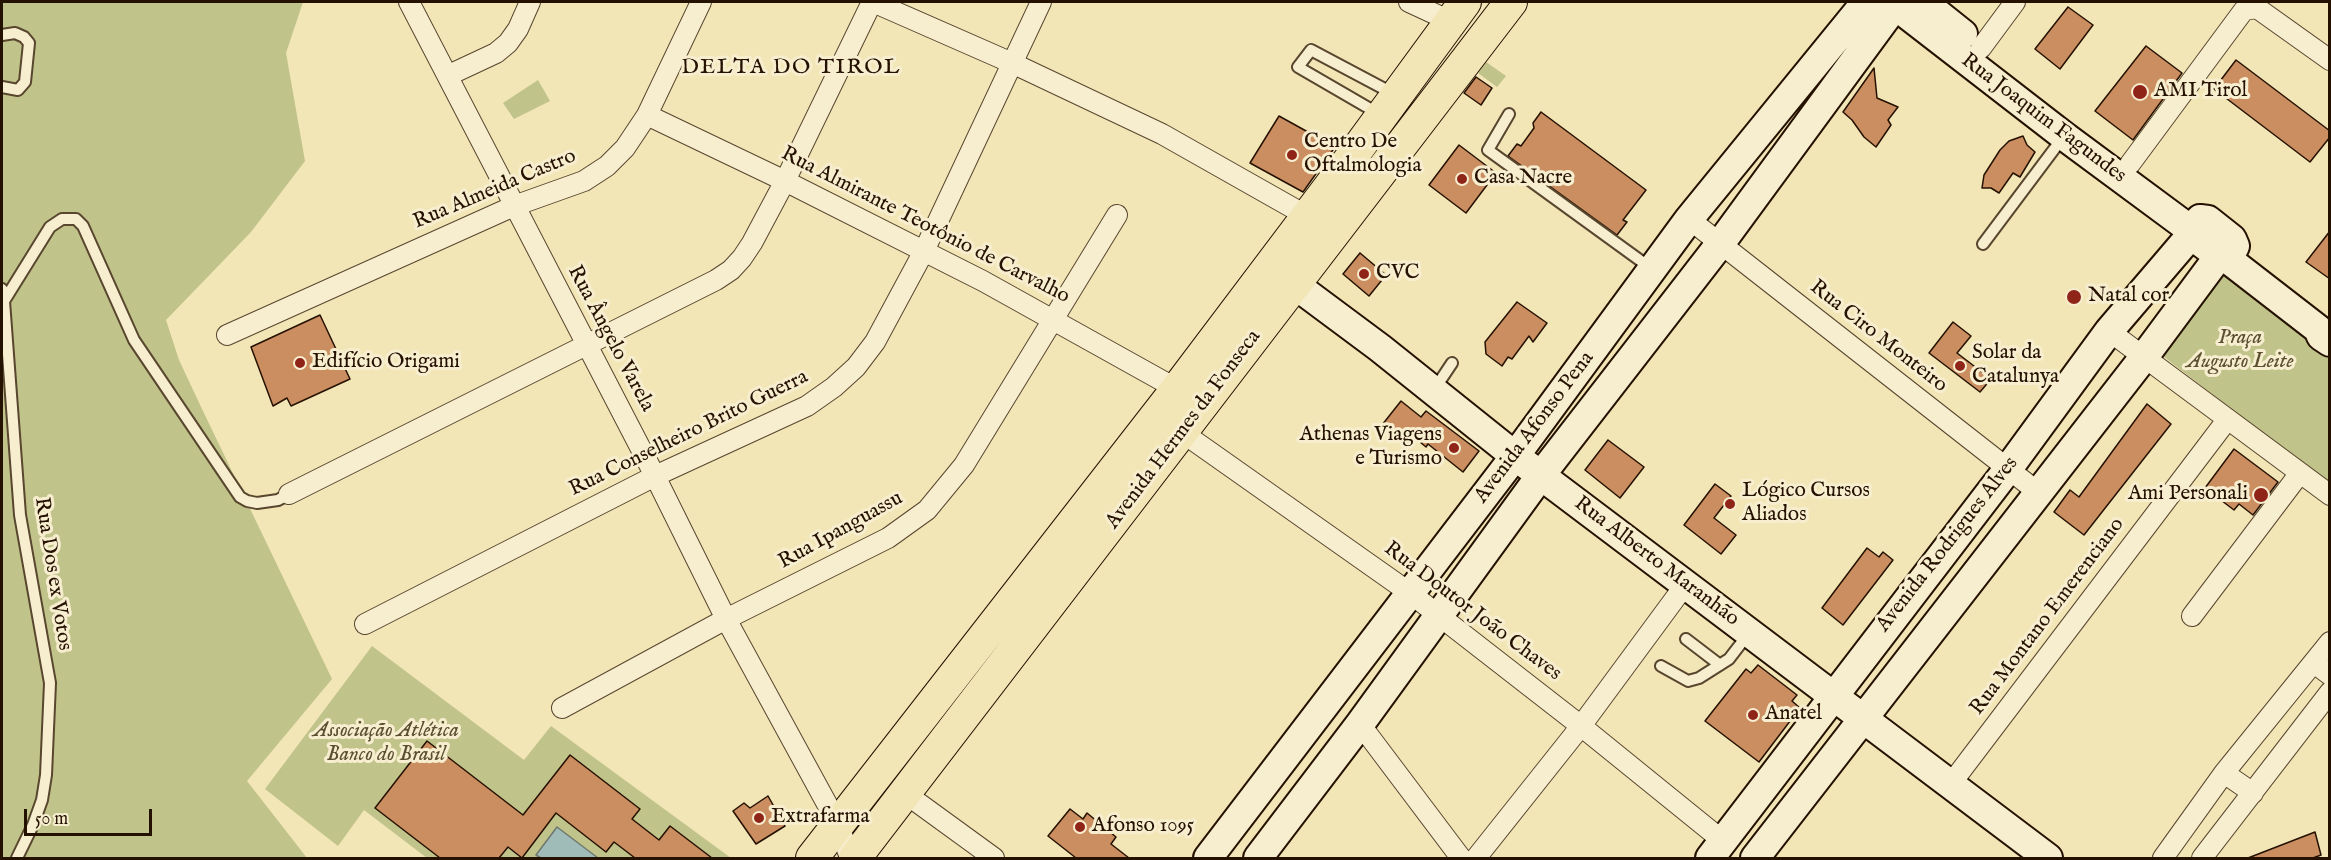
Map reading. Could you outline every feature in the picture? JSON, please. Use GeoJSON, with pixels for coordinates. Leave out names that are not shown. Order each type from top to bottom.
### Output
{"type":"FeatureCollection","features":[{"type":"Feature","properties":{"kind":"main road","name":"Avenida Hermes da Fonseca"},"geometry":{"type":"LineString","coordinates":[[855,858],[1183,433],[1294,284],[1511,2]]}},
{"type":"Feature","properties":{"kind":"main road","name":"Rua Joaquim Fagundes"},"geometry":{"type":"LineString","coordinates":[[1893,3],[1981,48],[2130,164],[2194,228]]}},
{"type":"Feature","properties":{"kind":"main road","name":"Rua Joaquim Fagundes"},"geometry":{"type":"LineString","coordinates":[[1893,3],[2064,136],[2194,228]]}},
{"type":"Feature","properties":{"kind":"main road","name":"Avenida Afonso Pena"},"geometry":{"type":"LineString","coordinates":[[1208,858],[1515,456],[1689,219],[1893,3]]}},
{"type":"Feature","properties":{"kind":"main road","name":"Avenida Afonso Pena"},"geometry":{"type":"LineString","coordinates":[[1258,858],[1360,724],[1541,475],[1720,244],[1893,3]]}},
{"type":"Feature","properties":{"kind":"main road","name":"Avenida Hermes da Fonseca"},"geometry":{"type":"LineString","coordinates":[[812,858],[1177,389],[1389,106],[1457,11]]}},
{"type":"Feature","properties":{"kind":"main road","name":"Rua Joaquim Fagundes"},"geometry":{"type":"LineString","coordinates":[[2194,228],[2208,219],[2226,252],[2327,326]]}},
{"type":"Feature","properties":{"kind":"main road","name":"Avenida Rodrigues Alves"},"geometry":{"type":"LineString","coordinates":[[1717,852],[1833,695],[2008,469],[2109,331],[2194,228]]}},
{"type":"Feature","properties":{"kind":"main road","name":"Avenida Rodrigues Alves"},"geometry":{"type":"LineString","coordinates":[[1761,856],[1795,808],[2226,252]]}},
{"type":"Feature","properties":{"kind":"main road","name":"Rua Alberto Maranhão"},"geometry":{"type":"LineString","coordinates":[[1274,258],[1280,272],[1294,284],[1434,390],[1515,456],[2048,858]]}},
{"type":"Feature","properties":{"kind":"main road"},"geometry":{"type":"LineString","coordinates":[[1762,789],[1776,786],[1788,791],[1795,799],[1795,808]]}},
{"type":"Feature","properties":{"kind":"street","name":"Rua Ângelo Varela"},"geometry":{"type":"LineString","coordinates":[[409,2],[449,75],[726,619],[839,826],[850,858]]}},
{"type":"Feature","properties":{"kind":"street"},"geometry":{"type":"LineString","coordinates":[[449,75],[496,53],[508,43],[518,29],[530,2]]}},
{"type":"Feature","properties":{"kind":"street","name":"Rua Almeida Castro"},"geometry":{"type":"LineString","coordinates":[[227,335],[514,206],[584,181],[608,166],[625,148],[647,115],[700,2]]}},
{"type":"Feature","properties":{"kind":"street"},"geometry":{"type":"LineString","coordinates":[[290,494],[716,280],[730,270],[752,243],[873,2],[1012,63],[1162,134],[1307,216]]}},
{"type":"Feature","properties":{"kind":"street","name":"Rua Conselheiro Brito Guerra"},"geometry":{"type":"LineString","coordinates":[[364,624],[655,476],[807,406],[834,387],[856,367],[875,342],[924,251],[1041,2]]}},
{"type":"Feature","properties":{"kind":"street"},"geometry":{"type":"LineString","coordinates":[[1409,2],[1457,11]]}},
{"type":"Feature","properties":{"kind":"street"},"geometry":{"type":"LineString","coordinates":[[1981,48],[2015,2]]}},
{"type":"Feature","properties":{"kind":"street"},"geometry":{"type":"LineString","coordinates":[[2130,164],[2244,10],[2257,8],[2330,60]]}},
{"type":"Feature","properties":{"kind":"street","name":"Rua Almirante Teotônio de Carvalho"},"geometry":{"type":"LineString","coordinates":[[647,115],[924,251],[1054,319],[1177,389]]}},
{"type":"Feature","properties":{"kind":"street","name":"Rua Ipanguassu"},"geometry":{"type":"LineString","coordinates":[[562,708],[726,619],[888,538],[927,510],[964,465],[1117,215]]}},
{"type":"Feature","properties":{"kind":"street","name":"Rua Ciro Monteiro"},"geometry":{"type":"LineString","coordinates":[[1689,219],[2039,493]]}},
{"type":"Feature","properties":{"kind":"street"},"geometry":{"type":"LineString","coordinates":[[2109,331],[2330,495]]}},
{"type":"Feature","properties":{"kind":"street","name":"Rua Montano Emerenciano"},"geometry":{"type":"LineString","coordinates":[[1950,785],[2227,420]]}},
{"type":"Feature","properties":{"kind":"street","name":"Rua Doutor João Chaves"},"geometry":{"type":"LineString","coordinates":[[1183,433],[1410,594],[1581,726],[1717,852]]}},
{"type":"Feature","properties":{"kind":"street"},"geometry":{"type":"LineString","coordinates":[[2192,616],[2300,473]]}},
{"type":"Feature","properties":{"kind":"street"},"geometry":{"type":"LineString","coordinates":[[1476,858],[1581,726],[1685,585]]}},
{"type":"Feature","properties":{"kind":"street"},"geometry":{"type":"LineString","coordinates":[[2163,858],[2224,773],[2330,642]]}},
{"type":"Feature","properties":{"kind":"street"},"geometry":{"type":"LineString","coordinates":[[2314,663],[2330,675]]}},
{"type":"Feature","properties":{"kind":"street"},"geometry":{"type":"LineString","coordinates":[[2202,858],[2330,692]]}},
{"type":"Feature","properties":{"kind":"street"},"geometry":{"type":"LineString","coordinates":[[1360,724],[1461,858]]}},
{"type":"Feature","properties":{"kind":"street"},"geometry":{"type":"LineString","coordinates":[[2224,773],[2253,794]]}},
{"type":"Feature","properties":{"kind":"street"},"geometry":{"type":"LineString","coordinates":[[906,794],[994,858]]}},
{"type":"Feature","properties":{"kind":"lane"},"geometry":{"type":"LineString","coordinates":[[2,35],[15,33],[24,37],[29,43],[25,82],[18,90],[2,87]]}},
{"type":"Feature","properties":{"kind":"lane"},"geometry":{"type":"LineString","coordinates":[[1311,50],[1389,106],[1298,67],[1311,50]]}},
{"type":"Feature","properties":{"kind":"lane"},"geometry":{"type":"LineString","coordinates":[[1509,114],[1488,150],[1653,269]]}},
{"type":"Feature","properties":{"kind":"lane"},"geometry":{"type":"LineString","coordinates":[[1983,244],[2064,136]]}},
{"type":"Feature","properties":{"kind":"lane"},"geometry":{"type":"LineString","coordinates":[[3,295],[50,227],[62,219],[76,219],[83,226],[134,340],[240,496],[247,501],[257,503],[278,500],[290,494]]}},
{"type":"Feature","properties":{"kind":"lane","name":"Rua Dos ex Votos"},"geometry":{"type":"LineString","coordinates":[[3,295],[20,515],[50,683],[46,776],[42,800],[33,825],[16,858]]}},
{"type":"Feature","properties":{"kind":"lane"},"geometry":{"type":"LineString","coordinates":[[1434,390],[1452,363]]}},
{"type":"Feature","properties":{"kind":"lane"},"geometry":{"type":"LineString","coordinates":[[1661,666],[1688,681],[1699,678],[1729,659],[1749,633]]}},
{"type":"Feature","properties":{"kind":"lane"},"geometry":{"type":"LineString","coordinates":[[1686,639],[1720,665]]}},
{"type":"Feature","properties":{"kind":"green space"},"geometry":{"type":"Polygon","coordinates":[[[2,2],[303,2],[286,53],[305,161],[251,232],[166,320],[179,360],[332,679],[247,781],[307,858],[2,858],[2,2]]]}},
{"type":"Feature","properties":{"kind":"green space"},"geometry":{"type":"Polygon","coordinates":[[[1486,62],[1506,76],[1497,87],[1478,73],[1486,62]]]}},
{"type":"Feature","properties":{"kind":"green space"},"geometry":{"type":"Polygon","coordinates":[[[538,80],[550,101],[514,119],[503,103],[538,80]]]}},
{"type":"Feature","properties":{"kind":"green space","name":"Praça Augusto Leite"},"geometry":{"type":"Polygon","coordinates":[[[2221,273],[2329,357],[2329,484],[2159,353],[2221,273]]]}},
{"type":"Feature","properties":{"kind":"green space","name":"Associação Atlética Banco do Brasil"},"geometry":{"type":"Polygon","coordinates":[[[372,646],[524,760],[551,726],[731,858],[427,858],[364,810],[338,846],[265,789],[372,646]]]}},
{"type":"Feature","properties":{"kind":"water"},"geometry":{"type":"Polygon","coordinates":[[[557,827],[598,858],[541,858],[536,855],[557,827]]]}},
{"type":"Feature","properties":{"kind":"building"},"geometry":{"type":"Polygon","coordinates":[[[2068,7],[2093,25],[2060,69],[2035,49],[2068,7]]]}},
{"type":"Feature","properties":{"kind":"building","name":"AMI Tirol"},"geometry":{"type":"Polygon","coordinates":[[[2146,46],[2182,73],[2133,140],[2095,111],[2146,46]]]}},
{"type":"Feature","properties":{"kind":"building"},"geometry":{"type":"Polygon","coordinates":[[[2236,60],[2330,131],[2330,137],[2310,162],[2214,89],[2236,60]]]}},
{"type":"Feature","properties":{"kind":"building"},"geometry":{"type":"Polygon","coordinates":[[[1874,68],[1877,98],[1898,107],[1888,120],[1891,125],[1876,147],[1864,137],[1843,112],[1874,68]]]}},
{"type":"Feature","properties":{"kind":"building"},"geometry":{"type":"Polygon","coordinates":[[[1476,77],[1492,88],[1481,105],[1464,93],[1476,77]]]}},
{"type":"Feature","properties":{"kind":"building"},"geometry":{"type":"Polygon","coordinates":[[[1541,112],[1646,190],[1623,220],[1627,222],[1617,235],[1508,156],[1517,144],[1521,146],[1534,128],[1533,123],[1541,112]]]}},
{"type":"Feature","properties":{"kind":"building","name":"Centro De Oftalmologia"},"geometry":{"type":"Polygon","coordinates":[[[1279,116],[1335,147],[1303,192],[1250,163],[1279,116]]]}},
{"type":"Feature","properties":{"kind":"building"},"geometry":{"type":"Polygon","coordinates":[[[2023,136],[2027,145],[2035,152],[2020,177],[2013,173],[1999,193],[1991,188],[1982,188],[1984,175],[2000,150],[2009,141],[2023,136]]]}},
{"type":"Feature","properties":{"kind":"building","name":"Casa Nacre"},"geometry":{"type":"Polygon","coordinates":[[[1459,145],[1496,173],[1466,213],[1429,185],[1459,145]]]}},
{"type":"Feature","properties":{"kind":"building"},"geometry":{"type":"Polygon","coordinates":[[[2330,231],[2330,279],[2306,262],[2330,231]]]}},
{"type":"Feature","properties":{"kind":"building","name":"CVC"},"geometry":{"type":"Polygon","coordinates":[[[1360,253],[1386,275],[1369,296],[1343,274],[1360,253]]]}},
{"type":"Feature","properties":{"kind":"building"},"geometry":{"type":"Polygon","coordinates":[[[1517,302],[1547,323],[1533,342],[1529,336],[1512,359],[1508,357],[1502,366],[1486,354],[1485,342],[1517,302]]]}},
{"type":"Feature","properties":{"kind":"building","name":"Edifício Origami"},"geometry":{"type":"Polygon","coordinates":[[[320,315],[350,379],[291,406],[287,398],[273,406],[251,347],[320,315]]]}},
{"type":"Feature","properties":{"kind":"building","name":"Solar da Catalunya"},"geometry":{"type":"Polygon","coordinates":[[[1953,322],[1971,336],[1957,353],[1991,379],[1980,392],[1929,353],[1953,322]]]}},
{"type":"Feature","properties":{"kind":"building"},"geometry":{"type":"Polygon","coordinates":[[[1401,401],[1421,417],[1426,411],[1479,451],[1463,472],[1428,444],[1426,447],[1409,433],[1402,441],[1382,425],[1401,401]]]}},
{"type":"Feature","properties":{"kind":"building"},"geometry":{"type":"Polygon","coordinates":[[[2147,404],[2171,424],[2084,535],[2054,512],[2070,490],[2079,497],[2147,404]]]}},
{"type":"Feature","properties":{"kind":"building"},"geometry":{"type":"Polygon","coordinates":[[[1608,440],[1644,467],[1620,498],[1585,470],[1608,440]]]}},
{"type":"Feature","properties":{"kind":"building"},"geometry":{"type":"Polygon","coordinates":[[[2234,449],[2278,482],[2253,515],[2239,504],[2234,510],[2205,488],[2234,449]]]}},
{"type":"Feature","properties":{"kind":"building"},"geometry":{"type":"Polygon","coordinates":[[[1715,484],[1731,496],[1714,518],[1736,535],[1721,554],[1684,525],[1715,484]]]}},
{"type":"Feature","properties":{"kind":"building"},"geometry":{"type":"Polygon","coordinates":[[[1867,548],[1879,557],[1883,552],[1893,560],[1843,625],[1822,608],[1867,548]]]}},
{"type":"Feature","properties":{"kind":"building","name":"Anatel"},"geometry":{"type":"Polygon","coordinates":[[[1758,665],[1797,695],[1792,701],[1800,708],[1759,762],[1705,721],[1746,669],[1751,673],[1758,665]]]}},
{"type":"Feature","properties":{"kind":"building"},"geometry":{"type":"Polygon","coordinates":[[[427,741],[523,815],[570,755],[640,809],[632,819],[659,840],[670,826],[712,858],[635,858],[614,842],[606,852],[556,813],[522,858],[508,847],[499,858],[440,858],[375,808],[427,741]]]}},
{"type":"Feature","properties":{"kind":"building","name":"Extrafarma"},"geometry":{"type":"Polygon","coordinates":[[[768,796],[785,826],[756,844],[733,811],[744,803],[750,808],[768,796]]]}},
{"type":"Feature","properties":{"kind":"building","name":"Afonso 1095"},"geometry":{"type":"Polygon","coordinates":[[[1070,809],[1083,819],[1087,813],[1116,837],[1111,844],[1129,858],[1076,858],[1048,836],[1070,809]]]}},
{"type":"Feature","properties":{"kind":"building"},"geometry":{"type":"Polygon","coordinates":[[[2315,832],[2321,855],[2313,858],[2248,858],[2315,832]]]}},
{"type":"Feature","properties":{"kind":"place","name":"AMI Tirol"},"geometry":{"type":"Point","coordinates":[2140,92]}},
{"type":"Feature","properties":{"kind":"place","name":"Centro De Oftalmologia"},"geometry":{"type":"Point","coordinates":[1292,155]}},
{"type":"Feature","properties":{"kind":"place","name":"Casa Nacre"},"geometry":{"type":"Point","coordinates":[1462,179]}},
{"type":"Feature","properties":{"kind":"place","name":"CVC"},"geometry":{"type":"Point","coordinates":[1364,274]}},
{"type":"Feature","properties":{"kind":"place","name":"Natal cor"},"geometry":{"type":"Point","coordinates":[2074,297]}},
{"type":"Feature","properties":{"kind":"place","name":"Edifício Origami"},"geometry":{"type":"Point","coordinates":[300,363]}},
{"type":"Feature","properties":{"kind":"place","name":"Solar da Catalunya"},"geometry":{"type":"Point","coordinates":[1960,366]}},
{"type":"Feature","properties":{"kind":"place","name":"Athenas Viagens e Turismo"},"geometry":{"type":"Point","coordinates":[1454,448]}},
{"type":"Feature","properties":{"kind":"place","name":"Ami Personali"},"geometry":{"type":"Point","coordinates":[2261,495]}},
{"type":"Feature","properties":{"kind":"place","name":"Lógico Cursos Aliados"},"geometry":{"type":"Point","coordinates":[1730,504]}},
{"type":"Feature","properties":{"kind":"place","name":"Anatel"},"geometry":{"type":"Point","coordinates":[1753,715]}},
{"type":"Feature","properties":{"kind":"place","name":"Extrafarma"},"geometry":{"type":"Point","coordinates":[759,818]}},
{"type":"Feature","properties":{"kind":"place","name":"Afonso 1095"},"geometry":{"type":"Point","coordinates":[1080,827]}},
{"type":"Feature","properties":{"kind":"district","name":"DELTA DO TIROL"},"geometry":{"type":"Point","coordinates":[791,68]}}]}
